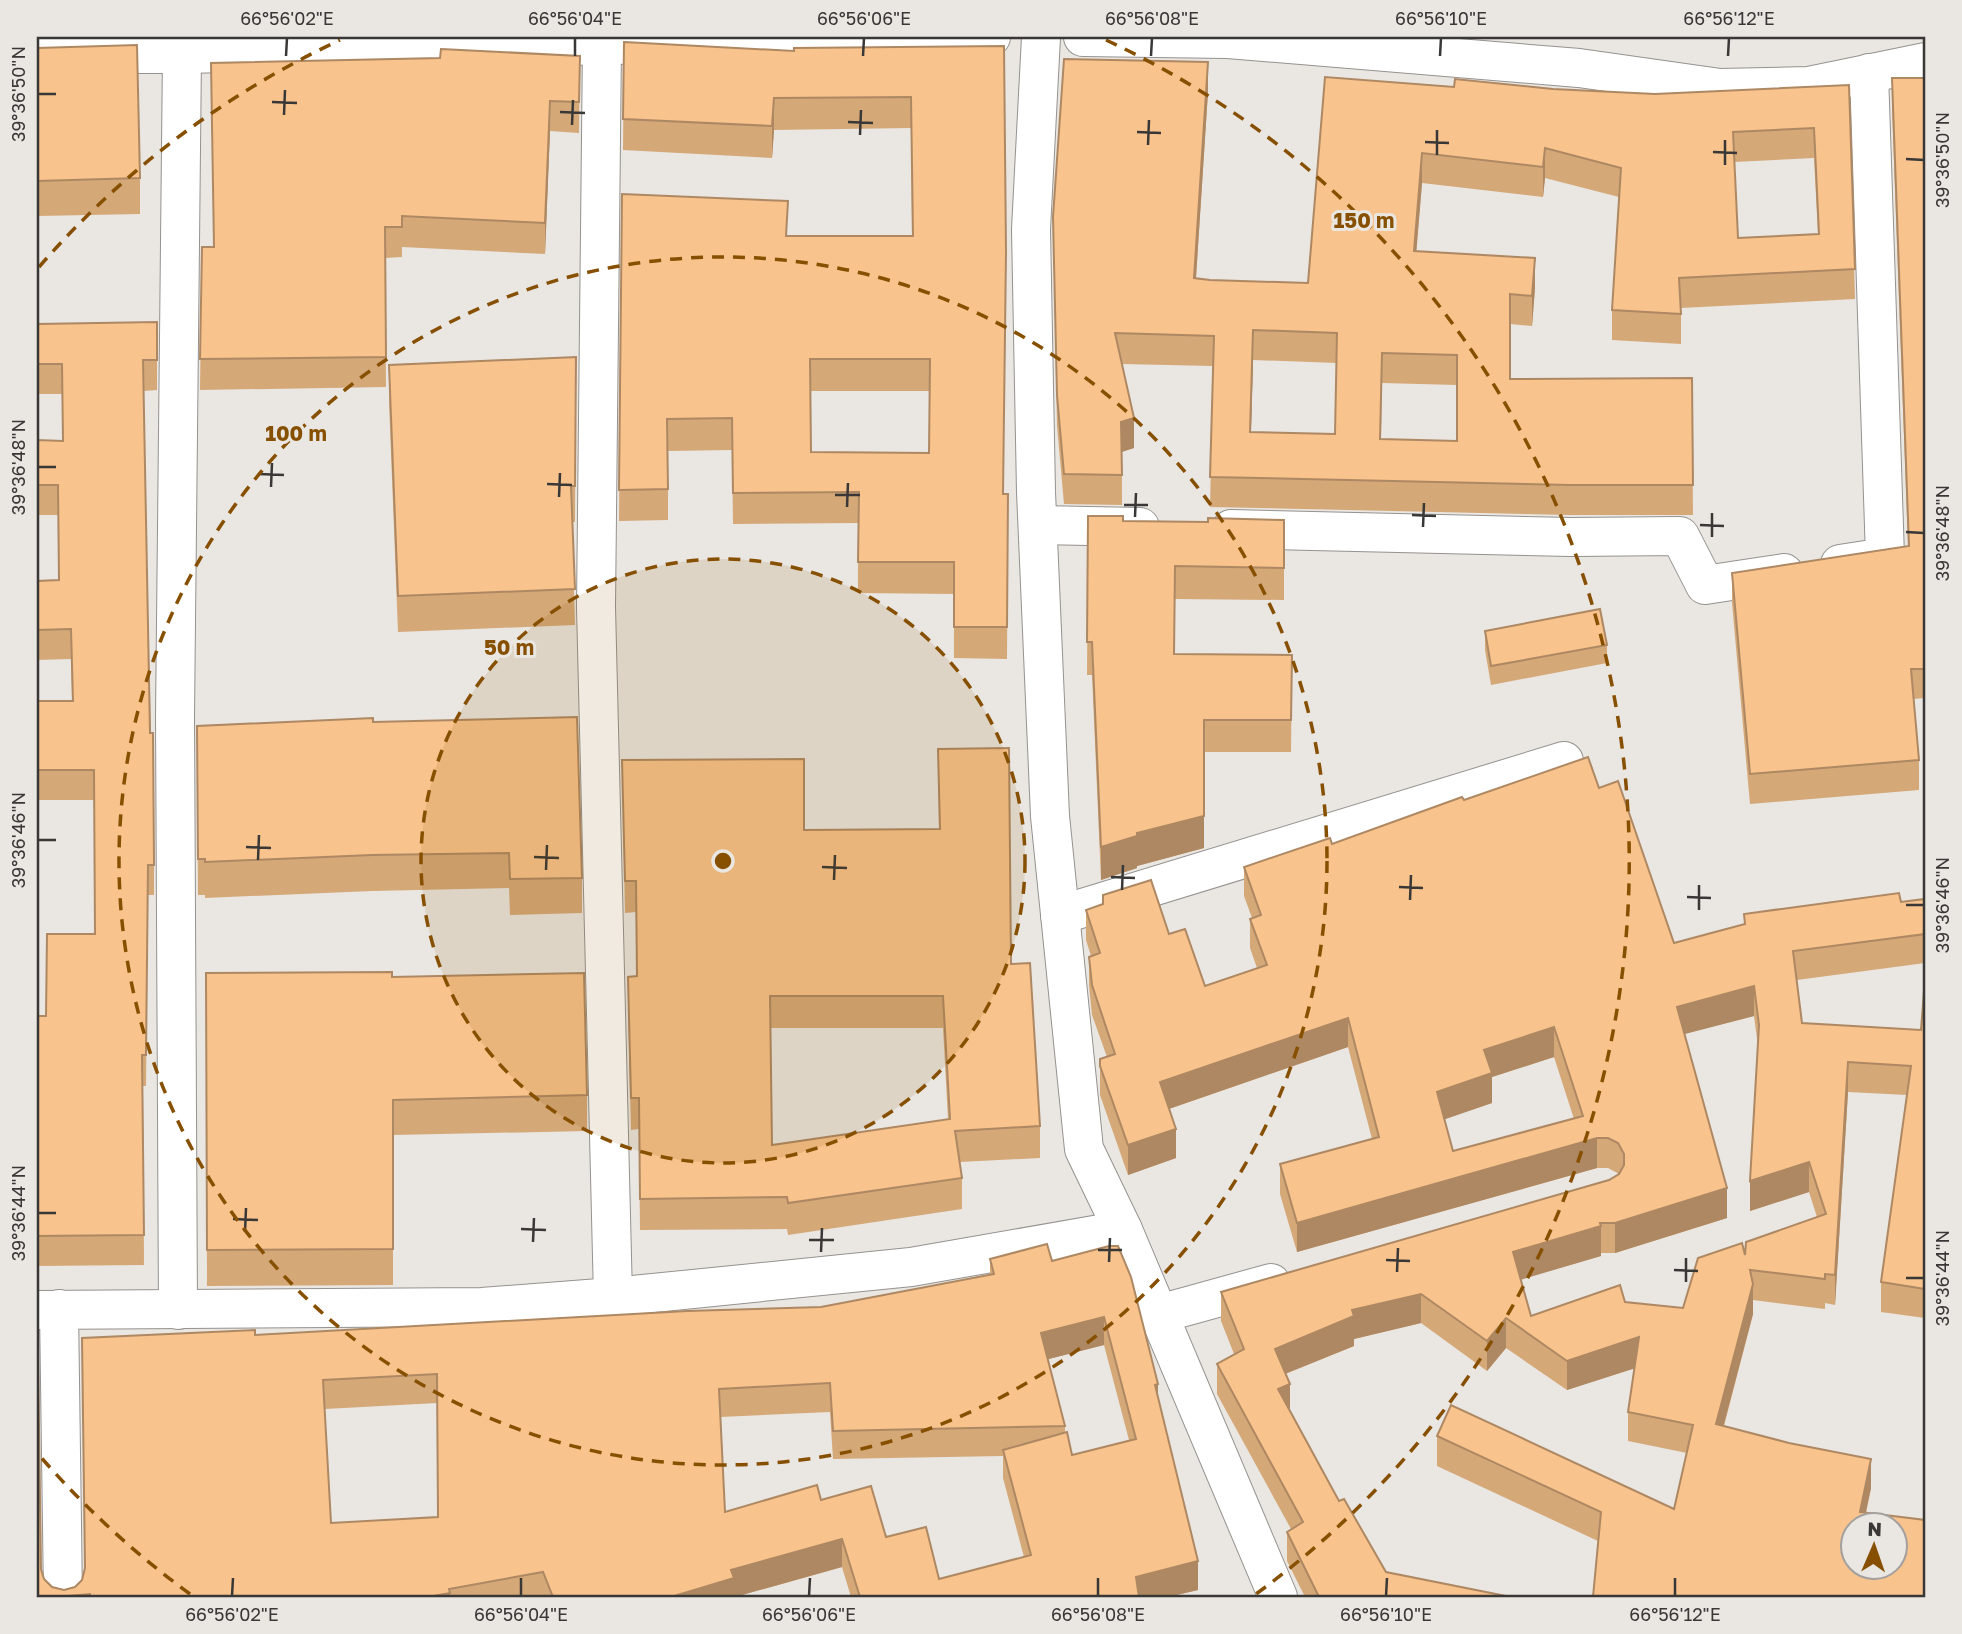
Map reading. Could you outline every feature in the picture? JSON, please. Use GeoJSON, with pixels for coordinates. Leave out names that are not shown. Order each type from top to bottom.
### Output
{"type":"FeatureCollection","features":[{"type":"Feature","properties":{"kind":"street"},"geometry":{"type":"LineString","coordinates":[[37,54],[158,48],[991,37]]}},
{"type":"Feature","properties":{"kind":"street"},"geometry":{"type":"LineString","coordinates":[[1041,37],[1031,229],[1038,525],[1050,816],[1084,1149],[1123,1230],[1278,1597]]}},
{"type":"Feature","properties":{"kind":"street"},"geometry":{"type":"LineString","coordinates":[[1083,37],[1228,39],[1531,50],[1579,68],[1720,88],[1808,86],[1925,62]]}},
{"type":"Feature","properties":{"kind":"street"},"geometry":{"type":"LineString","coordinates":[[581,42],[612,1297]]}},
{"type":"Feature","properties":{"kind":"street"},"geometry":{"type":"LineString","coordinates":[[158,48],[175,717],[178,1310]]}},
{"type":"Feature","properties":{"kind":"street"},"geometry":{"type":"LineString","coordinates":[[1038,525],[1571,537],[1680,536],[1705,585],[1885,557],[1869,73]]}},
{"type":"Feature","properties":{"kind":"street"},"geometry":{"type":"LineString","coordinates":[[1060,915],[1564,761]]}},
{"type":"Feature","properties":{"kind":"street"},"geometry":{"type":"LineString","coordinates":[[62,1597],[48,1310],[482,1307],[612,1297],[911,1267],[1123,1230]]}},
{"type":"Feature","properties":{"kind":"street"},"geometry":{"type":"LineString","coordinates":[[1159,1314],[1307,1272]]}},
{"type":"Feature","properties":{"kind":"building"},"geometry":{"type":"Polygon","coordinates":[[[624,42],[794,51],[794,48],[1004,46],[1006,252],[1003,494],[1008,494],[1007,627],[954,627],[954,562],[858,562],[859,492],[733,493],[732,418],[667,419],[668,489],[619,490],[622,194],[788,201],[786,236],[913,236],[911,97],[774,98],[772,126],[623,119],[624,42]],[[810,359],[811,452],[929,453],[930,359],[810,359]]]}},
{"type":"Feature","properties":{"kind":"building"},"geometry":{"type":"Polygon","coordinates":[[[137,45],[140,178],[37,181],[37,48],[137,45]]]}},
{"type":"Feature","properties":{"kind":"building"},"geometry":{"type":"Polygon","coordinates":[[[441,49],[580,56],[579,102],[550,101],[545,223],[402,216],[402,227],[385,227],[386,357],[200,359],[202,247],[214,247],[211,63],[440,58],[441,49]]]}},
{"type":"Feature","properties":{"kind":"building"},"geometry":{"type":"Polygon","coordinates":[[[1064,59],[1208,62],[1194,278],[1210,280],[1308,283],[1325,77],[1454,87],[1455,79],[1553,89],[1655,94],[1849,85],[1855,269],[1679,278],[1681,314],[1612,310],[1621,168],[1545,148],[1543,167],[1422,153],[1414,251],[1535,258],[1532,296],[1510,294],[1510,379],[1692,378],[1693,485],[1210,477],[1214,336],[1115,333],[1134,418],[1121,422],[1122,475],[1064,474],[1057,395],[1053,217],[1064,59]],[[1814,128],[1733,132],[1738,238],[1819,234],[1814,128]],[[1253,330],[1250,432],[1335,434],[1337,333],[1253,330]],[[1382,353],[1380,439],[1457,441],[1457,355],[1382,353]]]}},
{"type":"Feature","properties":{"kind":"building"},"geometry":{"type":"Polygon","coordinates":[[[1892,78],[1925,78],[1925,669],[1911,669],[1919,760],[1750,774],[1732,573],[1909,546],[1892,78]]]}},
{"type":"Feature","properties":{"kind":"building"},"geometry":{"type":"Polygon","coordinates":[[[157,322],[157,360],[143,360],[154,865],[148,865],[146,1055],[142,1055],[144,1235],[37,1236],[37,1016],[46,1016],[47,934],[95,934],[94,770],[37,770],[37,701],[73,701],[71,629],[37,630],[37,581],[59,580],[58,485],[37,485],[37,440],[63,441],[62,364],[37,364],[37,324],[157,322]]]}},
{"type":"Feature","properties":{"kind":"building"},"geometry":{"type":"Polygon","coordinates":[[[576,357],[575,486],[571,486],[575,589],[398,596],[389,365],[576,357]]]}},
{"type":"Feature","properties":{"kind":"building"},"geometry":{"type":"Polygon","coordinates":[[[1088,516],[1123,516],[1123,521],[1208,522],[1208,518],[1284,520],[1284,568],[1175,566],[1174,654],[1292,655],[1291,720],[1204,720],[1204,816],[1137,833],[1137,836],[1101,847],[1092,642],[1087,642],[1088,516]]]}},
{"type":"Feature","properties":{"kind":"building"},"geometry":{"type":"Polygon","coordinates":[[[1600,609],[1607,645],[1491,666],[1485,631],[1600,609]]]}},
{"type":"Feature","properties":{"kind":"building"},"geometry":{"type":"Polygon","coordinates":[[[577,717],[582,878],[510,879],[509,853],[205,862],[205,859],[198,859],[197,726],[373,718],[373,722],[577,717]]]}},
{"type":"Feature","properties":{"kind":"building"},"geometry":{"type":"Polygon","coordinates":[[[1009,748],[1011,964],[1030,963],[1040,1126],[955,1131],[962,1178],[788,1203],[787,1197],[640,1199],[639,1098],[631,1098],[628,977],[637,976],[636,881],[625,881],[622,760],[804,759],[804,830],[940,829],[938,749],[1009,748]],[[770,996],[772,1145],[950,1119],[943,996],[770,996]]]}},
{"type":"Feature","properties":{"kind":"building"},"geometry":{"type":"Polygon","coordinates":[[[1588,757],[1599,788],[1618,781],[1674,943],[1745,924],[1744,914],[1899,893],[1901,902],[1925,899],[1925,934],[1793,951],[1802,1023],[1921,1030],[1925,978],[1925,1289],[1881,1282],[1911,1066],[1848,1062],[1835,1275],[1825,1274],[1825,1279],[1750,1270],[1753,1284],[1716,1424],[1789,1443],[1871,1459],[1860,1512],[1840,1512],[1840,1582],[1910,1582],[1910,1518],[1925,1520],[1925,1597],[1593,1597],[1601,1512],[1437,1436],[1451,1405],[1674,1509],[1693,1425],[1628,1412],[1639,1337],[1567,1361],[1506,1318],[1487,1341],[1421,1294],[1352,1310],[1354,1316],[1275,1349],[1290,1384],[1278,1389],[1339,1501],[1344,1499],[1386,1572],[1511,1597],[1319,1597],[1287,1532],[1303,1522],[1217,1364],[1244,1349],[1221,1292],[1609,1180],[1619,1174],[1624,1165],[1624,1154],[1618,1143],[1608,1138],[1597,1138],[1297,1223],[1280,1164],[1379,1137],[1348,1018],[1160,1082],[1176,1129],[1128,1145],[1100,1066],[1100,1059],[1115,1054],[1092,985],[1089,957],[1100,953],[1086,910],[1103,904],[1103,895],[1151,880],[1169,934],[1185,929],[1205,986],[1267,965],[1250,919],[1261,915],[1244,867],[1330,838],[1332,844],[1462,797],[1464,800],[1588,757]],[[1754,986],[1677,1007],[1727,1188],[1615,1223],[1600,1223],[1601,1226],[1513,1252],[1531,1316],[1620,1285],[1625,1302],[1683,1308],[1698,1258],[1742,1243],[1745,1255],[1746,1242],[1826,1214],[1809,1162],[1750,1181],[1759,1025],[1754,986]],[[1554,1027],[1484,1050],[1492,1073],[1437,1092],[1453,1151],[1583,1116],[1554,1027]]]}},
{"type":"Feature","properties":{"kind":"building"},"geometry":{"type":"Polygon","coordinates":[[[392,972],[392,977],[584,973],[587,1095],[393,1100],[393,1249],[207,1250],[206,973],[392,972]]]}},
{"type":"Feature","properties":{"kind":"building"},"geometry":{"type":"Polygon","coordinates":[[[1047,1244],[1052,1261],[1118,1246],[1131,1277],[1198,1561],[1136,1577],[1139,1597],[860,1597],[842,1539],[731,1570],[734,1578],[671,1597],[553,1597],[543,1572],[449,1589],[450,1593],[428,1597],[90,1597],[90,1594],[37,1597],[37,1359],[41,1569],[44,1579],[52,1587],[64,1590],[75,1587],[82,1580],[85,1568],[82,1338],[255,1330],[255,1335],[687,1311],[821,1307],[994,1274],[990,1259],[1047,1244]],[[1104,1317],[1041,1333],[1065,1426],[833,1431],[830,1383],[719,1389],[725,1512],[817,1485],[821,1500],[871,1486],[886,1537],[926,1527],[939,1579],[1031,1555],[1003,1450],[1067,1432],[1072,1455],[1136,1439],[1104,1317]],[[437,1374],[323,1380],[331,1523],[438,1517],[437,1374]]]}}]}
